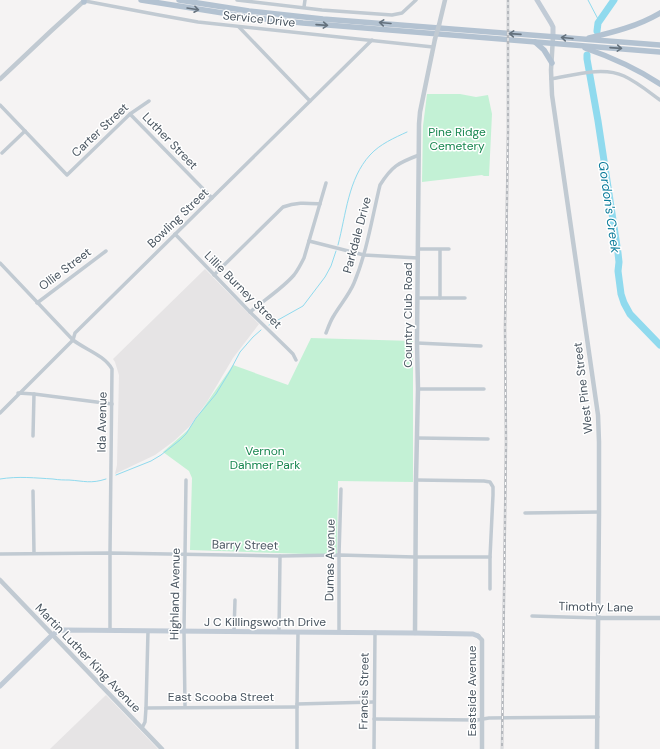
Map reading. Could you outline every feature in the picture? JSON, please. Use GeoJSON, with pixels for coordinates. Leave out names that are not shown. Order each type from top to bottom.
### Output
{"type":"FeatureCollection","features":[{"type":"Feature","properties":{"kind":"main road"},"geometry":{"type":"LineString","coordinates":[[141,0],[248,17],[303,23],[533,41],[581,39],[660,45]]}},
{"type":"Feature","properties":{"kind":"main road"},"geometry":{"type":"LineString","coordinates":[[179,0],[248,11],[553,40],[577,46],[622,62],[660,84]]}},
{"type":"Feature","properties":{"kind":"main road","name":"West Pine Street"},"geometry":{"type":"LineString","coordinates":[[536,0],[553,27],[553,40]]}},
{"type":"Feature","properties":{"kind":"main road"},"geometry":{"type":"LineString","coordinates":[[581,39],[626,28],[648,20],[660,13]]}},
{"type":"Feature","properties":{"kind":"main road"},"geometry":{"type":"LineString","coordinates":[[533,41],[544,50],[552,63]]}},
{"type":"Feature","properties":{"kind":"main road"},"geometry":{"type":"LineString","coordinates":[[577,46],[660,52]]}},
{"type":"Feature","properties":{"kind":"main road","name":"J C Killingsworth Drive"},"geometry":{"type":"LineString","coordinates":[[53,635],[58,631],[63,630],[110,630],[375,632],[472,634],[478,636]]}},
{"type":"Feature","properties":{"kind":"main road"},"geometry":{"type":"LineString","coordinates":[[0,686],[53,635]]}},
{"type":"Feature","properties":{"kind":"street"},"geometry":{"type":"LineString","coordinates":[[237,0],[340,11],[396,15],[404,11],[416,0]]}},
{"type":"Feature","properties":{"kind":"street"},"geometry":{"type":"LineString","coordinates":[[304,7],[305,0]]}},
{"type":"Feature","properties":{"kind":"street","name":"Country Club Road"},"geometry":{"type":"LineString","coordinates":[[415,633],[420,112],[433,47],[445,0]]}},
{"type":"Feature","properties":{"kind":"street"},"geometry":{"type":"LineString","coordinates":[[0,79],[85,1]]}},
{"type":"Feature","properties":{"kind":"street","name":"Service Drive"},"geometry":{"type":"LineString","coordinates":[[85,1],[186,20],[433,47]]}},
{"type":"Feature","properties":{"kind":"street"},"geometry":{"type":"LineString","coordinates":[[248,17],[250,2]]}},
{"type":"Feature","properties":{"kind":"street"},"geometry":{"type":"LineString","coordinates":[[239,27],[310,101]]}},
{"type":"Feature","properties":{"kind":"street","name":"Bowling Street"},"geometry":{"type":"LineString","coordinates":[[0,412],[73,340],[75,333],[372,40]]}},
{"type":"Feature","properties":{"kind":"street","name":"West Pine Street"},"geometry":{"type":"LineString","coordinates":[[553,40],[551,79],[597,408],[599,442],[598,749]]}},
{"type":"Feature","properties":{"kind":"street"},"geometry":{"type":"LineString","coordinates":[[551,79],[585,73],[611,72],[634,81],[660,100]]}},
{"type":"Feature","properties":{"kind":"street","name":"Carter Street"},"geometry":{"type":"LineString","coordinates":[[25,131],[67,175],[130,114],[149,101]]}},
{"type":"Feature","properties":{"kind":"street"},"geometry":{"type":"LineString","coordinates":[[0,105],[25,131],[2,153]]}},
{"type":"Feature","properties":{"kind":"street","name":"Luther Street"},"geometry":{"type":"LineString","coordinates":[[130,114],[212,198]]}},
{"type":"Feature","properties":{"kind":"street","name":"Parkdale Drive"},"geometry":{"type":"LineString","coordinates":[[326,333],[334,316],[354,284],[364,255],[380,185],[385,176],[398,163],[419,155]]}},
{"type":"Feature","properties":{"kind":"street"},"geometry":{"type":"LineString","coordinates":[[250,312],[295,274],[304,258],[326,183]]}},
{"type":"Feature","properties":{"kind":"street"},"geometry":{"type":"LineString","coordinates":[[214,275],[283,207],[302,202],[320,204]]}},
{"type":"Feature","properties":{"kind":"street","name":"Lillie Burney Street"},"geometry":{"type":"LineString","coordinates":[[175,234],[250,312],[288,348],[296,360]]}},
{"type":"Feature","properties":{"kind":"street"},"geometry":{"type":"LineString","coordinates":[[309,241],[364,255],[418,258]]}},
{"type":"Feature","properties":{"kind":"street"},"geometry":{"type":"LineString","coordinates":[[418,249],[450,249]]}},
{"type":"Feature","properties":{"kind":"street"},"geometry":{"type":"LineString","coordinates":[[440,250],[440,298]]}},
{"type":"Feature","properties":{"kind":"street","name":"Ollie Street"},"geometry":{"type":"LineString","coordinates":[[37,303],[106,251]]}},
{"type":"Feature","properties":{"kind":"street","name":"Ida Avenue"},"geometry":{"type":"LineString","coordinates":[[0,263],[73,340],[102,358],[110,365],[112,369],[110,630]]}},
{"type":"Feature","properties":{"kind":"street"},"geometry":{"type":"LineString","coordinates":[[418,298],[465,298]]}},
{"type":"Feature","properties":{"kind":"street"},"geometry":{"type":"LineString","coordinates":[[417,343],[481,346]]}},
{"type":"Feature","properties":{"kind":"street"},"geometry":{"type":"LineString","coordinates":[[418,389],[484,389]]}},
{"type":"Feature","properties":{"kind":"street"},"geometry":{"type":"LineString","coordinates":[[18,394],[34,394],[112,404]]}},
{"type":"Feature","properties":{"kind":"street"},"geometry":{"type":"LineString","coordinates":[[33,436],[34,394]]}},
{"type":"Feature","properties":{"kind":"street"},"geometry":{"type":"LineString","coordinates":[[417,438],[488,439]]}},
{"type":"Feature","properties":{"kind":"street","name":"Highland Avenue"},"geometry":{"type":"LineString","coordinates":[[185,707],[184,631],[186,480]]}},
{"type":"Feature","properties":{"kind":"street"},"geometry":{"type":"LineString","coordinates":[[416,480],[490,482],[493,487],[490,589]]}},
{"type":"Feature","properties":{"kind":"street","name":"Dumas Avenue"},"geometry":{"type":"LineString","coordinates":[[339,632],[341,489]]}},
{"type":"Feature","properties":{"kind":"street"},"geometry":{"type":"LineString","coordinates":[[33,491],[34,553]]}},
{"type":"Feature","properties":{"kind":"street"},"geometry":{"type":"LineString","coordinates":[[525,513],[599,512]]}},
{"type":"Feature","properties":{"kind":"street","name":"Barry Street"},"geometry":{"type":"LineString","coordinates":[[0,554],[110,553],[280,556],[339,555],[490,557]]}},
{"type":"Feature","properties":{"kind":"street"},"geometry":{"type":"LineString","coordinates":[[279,632],[280,556]]}},
{"type":"Feature","properties":{"kind":"street","name":"Martin Luther King Avenue"},"geometry":{"type":"LineString","coordinates":[[0,580],[162,749]]}},
{"type":"Feature","properties":{"kind":"street"},"geometry":{"type":"LineString","coordinates":[[234,632],[235,600]]}},
{"type":"Feature","properties":{"kind":"street","name":"Timothy Lane"},"geometry":{"type":"LineString","coordinates":[[532,616],[660,618]]}},
{"type":"Feature","properties":{"kind":"street"},"geometry":{"type":"LineString","coordinates":[[142,728],[145,722],[146,708],[148,631]]}},
{"type":"Feature","properties":{"kind":"street"},"geometry":{"type":"LineString","coordinates":[[297,749],[298,632]]}},
{"type":"Feature","properties":{"kind":"street","name":"Francis Street"},"geometry":{"type":"LineString","coordinates":[[374,749],[375,632]]}},
{"type":"Feature","properties":{"kind":"street","name":"Eastside Avenue"},"geometry":{"type":"LineString","coordinates":[[478,636],[482,640],[482,749]]}},
{"type":"Feature","properties":{"kind":"street","name":"East Scooba Street"},"geometry":{"type":"LineString","coordinates":[[146,708],[374,702]]}},
{"type":"Feature","properties":{"kind":"street"},"geometry":{"type":"LineString","coordinates":[[374,719],[598,717]]}},
{"type":"Feature","properties":{"kind":"shaded area"},"geometry":{"type":"Polygon","coordinates":[[[205,269],[259,324],[233,358],[207,402],[190,426],[174,441],[155,455],[115,474],[117,465],[119,375],[113,359],[205,269]]]}},
{"type":"Feature","properties":{"kind":"shaded area"},"geometry":{"type":"Polygon","coordinates":[[[106,695],[158,749],[50,749],[106,695]]]}},
{"type":"Feature","properties":{"kind":"green space","name":"Pine Ridge Cemetery"},"geometry":{"type":"Polygon","coordinates":[[[427,94],[460,94],[476,97],[488,95],[492,114],[489,176],[482,175],[422,182],[423,126],[427,94]]]}},
{"type":"Feature","properties":{"kind":"green space","name":"Vernon Dahmer Park"},"geometry":{"type":"Polygon","coordinates":[[[311,338],[413,341],[413,482],[338,481],[337,555],[190,550],[192,478],[189,471],[163,452],[188,430],[233,365],[288,385],[311,338]]]}},
{"type":"Feature","properties":{"kind":"waterway"},"geometry":{"type":"LineString","coordinates":[[588,0],[599,21]]}},
{"type":"Feature","properties":{"kind":"waterway","name":"Gordon's Creek"},"geometry":{"type":"LineString","coordinates":[[597,31],[598,23],[614,0]]}},
{"type":"Feature","properties":{"kind":"waterway","name":"Gordon's Creek"},"geometry":{"type":"LineString","coordinates":[[587,55],[618,253],[618,271],[621,294],[630,314],[660,345]]}},
{"type":"Feature","properties":{"kind":"waterway"},"geometry":{"type":"LineString","coordinates":[[338,245],[352,186],[363,165],[370,155],[378,148],[407,132]]}},
{"type":"Feature","properties":{"kind":"waterway"},"geometry":{"type":"LineString","coordinates":[[269,325],[303,306],[325,277],[331,266],[336,251]]}},
{"type":"Feature","properties":{"kind":"waterway"},"geometry":{"type":"LineString","coordinates":[[116,475],[151,461],[180,440],[216,394],[240,352],[261,330]]}},
{"type":"Feature","properties":{"kind":"waterway"},"geometry":{"type":"LineString","coordinates":[[0,479],[27,478],[92,482],[106,479]]}},
{"type":"Feature","properties":{"kind":"railway"},"geometry":{"type":"LineString","coordinates":[[502,749],[506,443],[505,327],[508,131],[508,0]]}}]}
